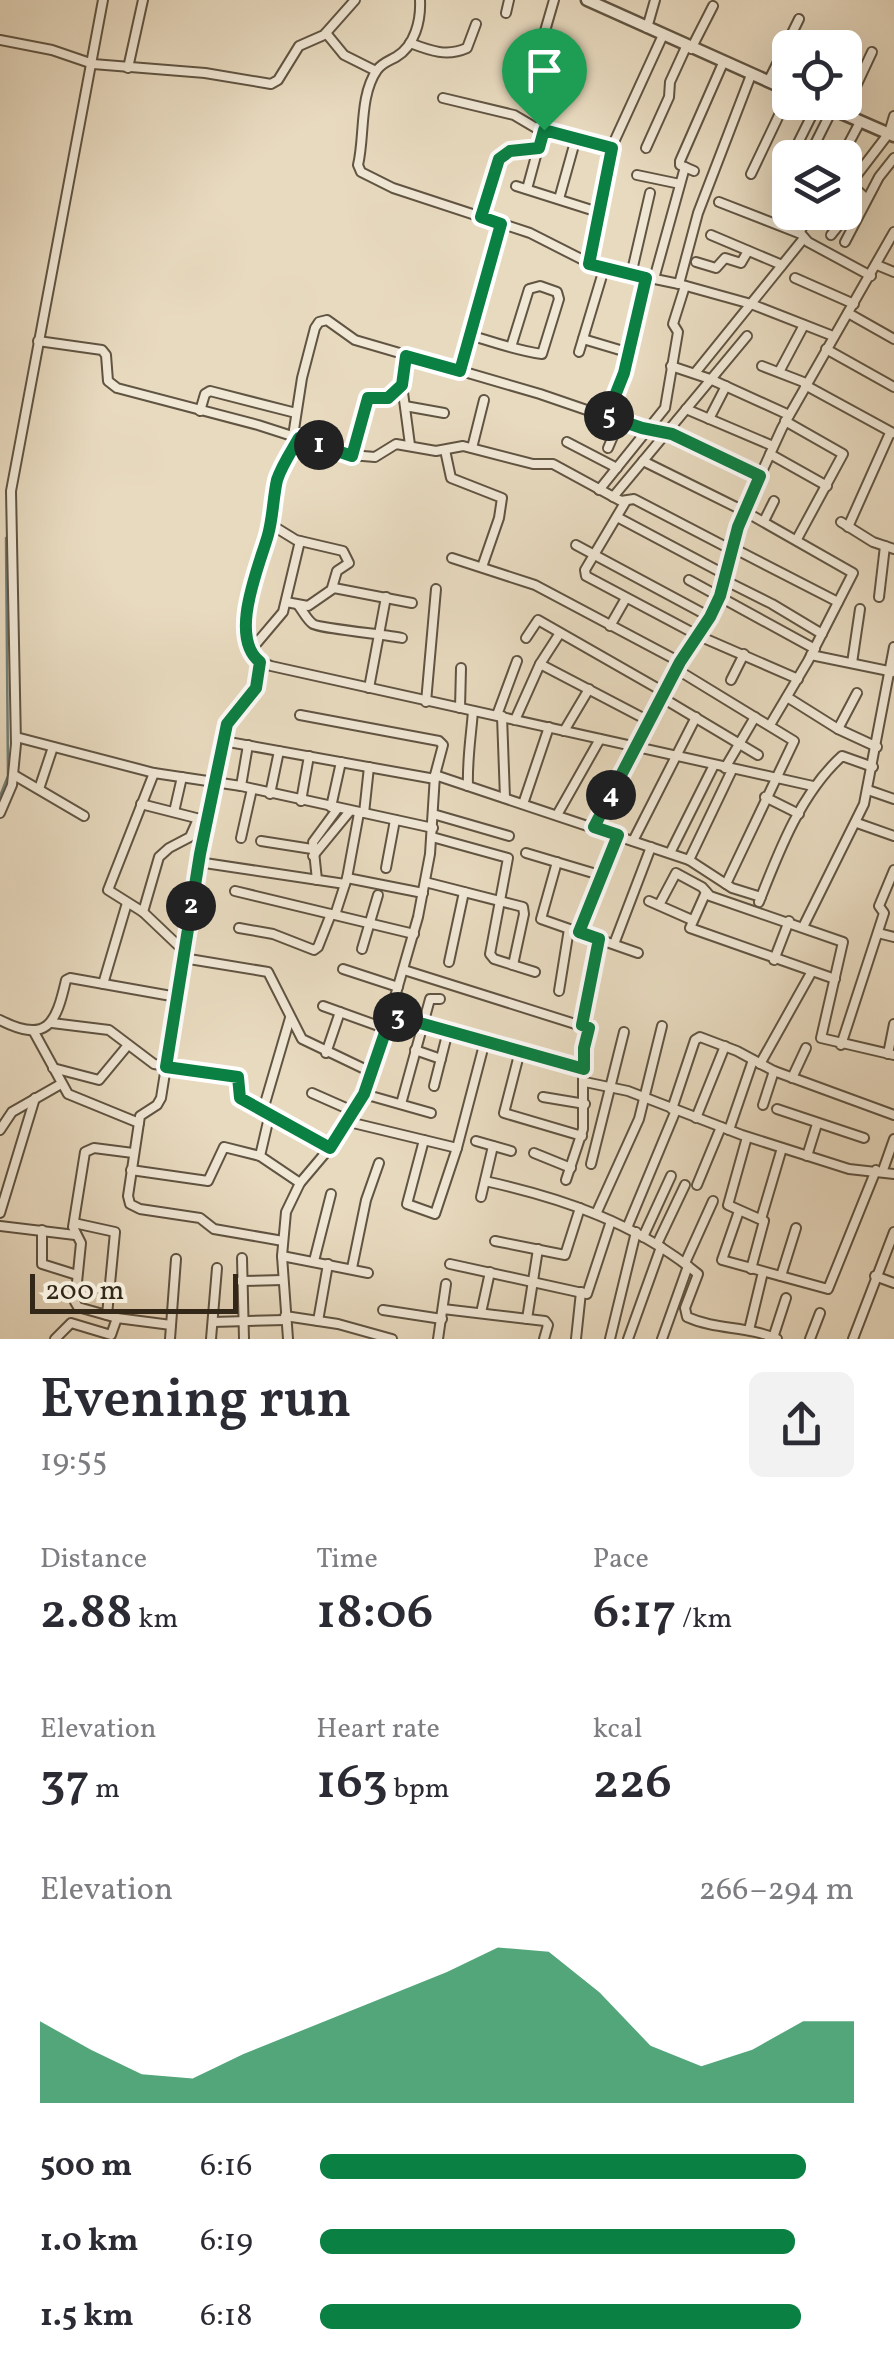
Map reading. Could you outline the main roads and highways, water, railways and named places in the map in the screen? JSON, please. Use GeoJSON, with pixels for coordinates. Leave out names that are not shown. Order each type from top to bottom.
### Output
{"type":"FeatureCollection","features":[{"type":"Feature","properties":{"kind":"waterway"},"geometry":{"type":"LineString","coordinates":[[0,796],[8,776],[6,538]]}}]}
